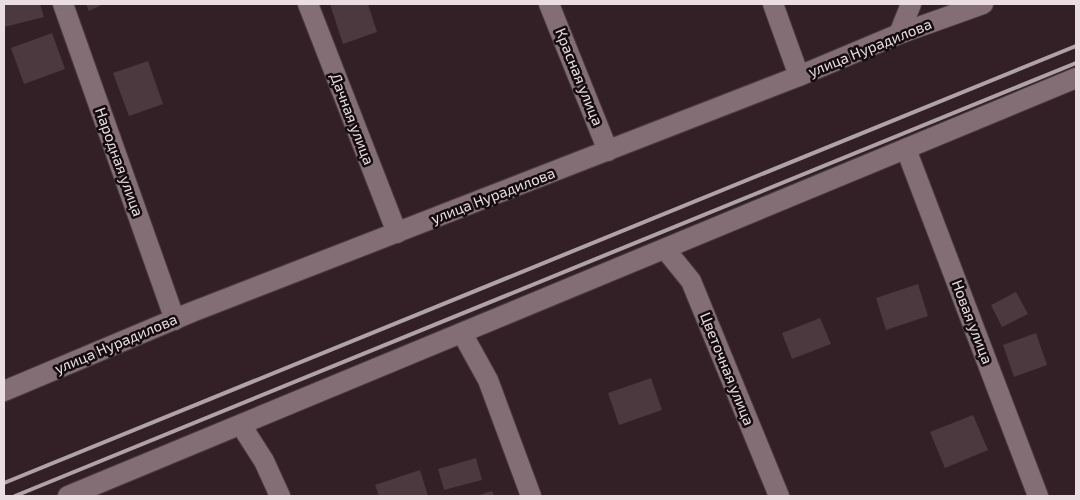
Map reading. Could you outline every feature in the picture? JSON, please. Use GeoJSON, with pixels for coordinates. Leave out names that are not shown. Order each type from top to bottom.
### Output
{"type":"FeatureCollection","features":[{"type":"Feature","properties":{"kind":"street","name":"Народная улица"},"geometry":{"type":"LineString","coordinates":[[63,4],[175,320]]}},
{"type":"Feature","properties":{"kind":"street","name":"Дачная улица"},"geometry":{"type":"LineString","coordinates":[[308,4],[397,233]]}},
{"type":"Feature","properties":{"kind":"street","name":"Красная улица"},"geometry":{"type":"LineString","coordinates":[[549,4],[608,151]]}},
{"type":"Feature","properties":{"kind":"street"},"geometry":{"type":"LineString","coordinates":[[773,4],[799,76]]}},
{"type":"Feature","properties":{"kind":"street"},"geometry":{"type":"LineString","coordinates":[[899,34],[911,4]]}},
{"type":"Feature","properties":{"kind":"street","name":"улица Нурадилова"},"geometry":{"type":"LineString","coordinates":[[4,392],[175,320],[799,76],[899,34],[983,4]]}},
{"type":"Feature","properties":{"kind":"street"},"geometry":{"type":"LineString","coordinates":[[68,496],[1076,78]]}},
{"type":"Feature","properties":{"kind":"street","name":"Новая улица"},"geometry":{"type":"LineString","coordinates":[[906,149],[1038,496]]}},
{"type":"Feature","properties":{"kind":"street","name":"Цветочная улица"},"geometry":{"type":"LineString","coordinates":[[665,249],[691,281],[779,496]]}},
{"type":"Feature","properties":{"kind":"street"},"geometry":{"type":"LineString","coordinates":[[462,333],[488,380],[531,496]]}},
{"type":"Feature","properties":{"kind":"street"},"geometry":{"type":"LineString","coordinates":[[241,425],[264,461],[280,496]]}},
{"type":"Feature","properties":{"kind":"building"},"geometry":{"type":"Polygon","coordinates":[[[4,4],[40,4],[44,17],[4,27],[4,4]]]}},
{"type":"Feature","properties":{"kind":"building"},"geometry":{"type":"Polygon","coordinates":[[[86,4],[103,4],[89,11],[86,4]]]}},
{"type":"Feature","properties":{"kind":"building"},"geometry":{"type":"Polygon","coordinates":[[[330,4],[368,4],[377,32],[343,44],[330,4]]]}},
{"type":"Feature","properties":{"kind":"building"},"geometry":{"type":"Polygon","coordinates":[[[52,33],[65,69],[24,84],[11,48],[52,33]]]}},
{"type":"Feature","properties":{"kind":"building"},"geometry":{"type":"Polygon","coordinates":[[[148,61],[163,104],[129,116],[113,73],[148,61]]]}},
{"type":"Feature","properties":{"kind":"building"},"geometry":{"type":"Polygon","coordinates":[[[918,284],[928,316],[886,330],[876,298],[918,284]]]}},
{"type":"Feature","properties":{"kind":"building"},"geometry":{"type":"Polygon","coordinates":[[[1016,292],[1028,314],[1002,327],[991,305],[1016,292]]]}},
{"type":"Feature","properties":{"kind":"building"},"geometry":{"type":"Polygon","coordinates":[[[820,318],[831,344],[792,359],[782,333],[820,318]]]}},
{"type":"Feature","properties":{"kind":"building"},"geometry":{"type":"Polygon","coordinates":[[[1036,333],[1047,365],[1014,377],[1003,345],[1036,333]]]}},
{"type":"Feature","properties":{"kind":"building"},"geometry":{"type":"Polygon","coordinates":[[[651,378],[662,410],[619,425],[608,393],[651,378]]]}},
{"type":"Feature","properties":{"kind":"building"},"geometry":{"type":"Polygon","coordinates":[[[973,415],[988,450],[945,468],[930,432],[973,415]]]}},
{"type":"Feature","properties":{"kind":"building"},"geometry":{"type":"Polygon","coordinates":[[[476,458],[482,480],[444,490],[438,469],[476,458]]]}},
{"type":"Feature","properties":{"kind":"building"},"geometry":{"type":"Polygon","coordinates":[[[420,470],[428,496],[379,496],[375,485],[420,470]]]}},
{"type":"Feature","properties":{"kind":"building"},"geometry":{"type":"Polygon","coordinates":[[[492,491],[494,496],[477,496],[492,491]]]}},
{"type":"Feature","properties":{"kind":"railway"},"geometry":{"type":"LineString","coordinates":[[4,483],[1076,46]]}},
{"type":"Feature","properties":{"kind":"railway"},"geometry":{"type":"LineString","coordinates":[[15,496],[1076,63]]}}]}
